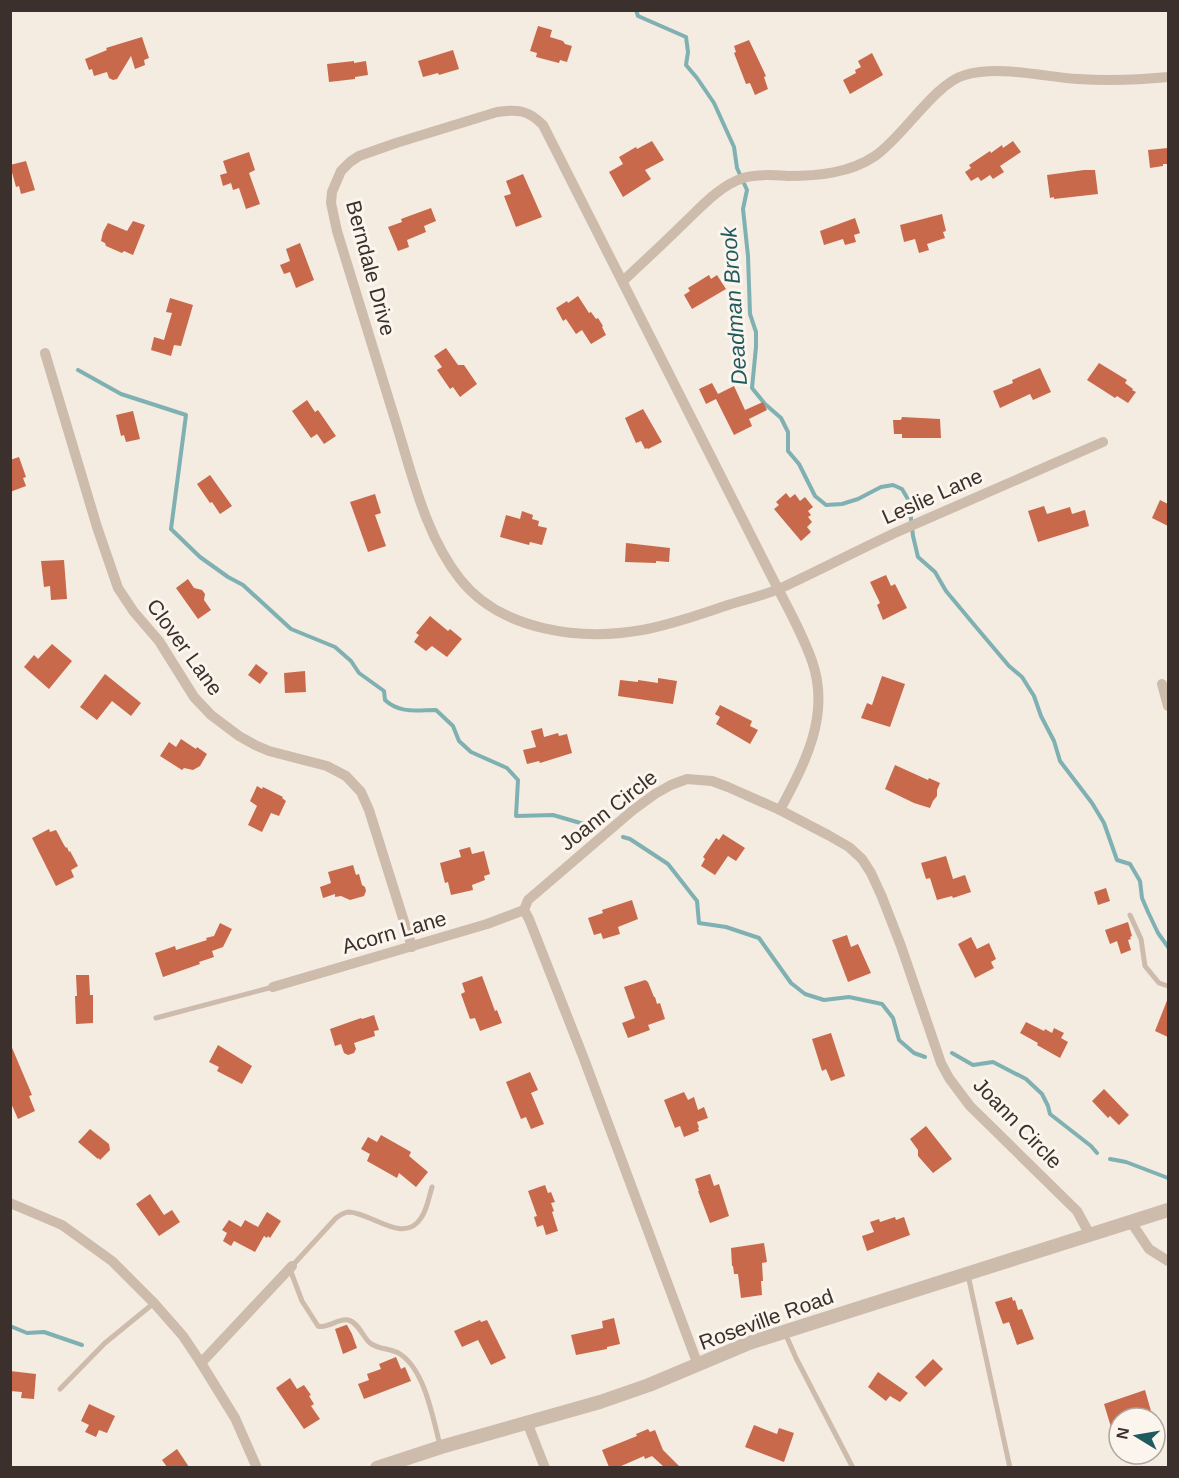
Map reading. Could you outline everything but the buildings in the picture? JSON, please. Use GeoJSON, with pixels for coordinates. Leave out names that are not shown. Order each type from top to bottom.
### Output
{"type":"FeatureCollection","features":[{"type":"Feature","properties":{"kind":"street"},"geometry":{"type":"LineString","coordinates":[[623,281],[703,205],[731,183],[758,175],[796,176],[847,170],[875,156],[901,133],[928,102],[963,75],[986,71],[1115,81],[1168,77]]}},
{"type":"Feature","properties":{"kind":"street","name":"Berndale Drive"},"geometry":{"type":"LineString","coordinates":[[778,589],[680,621],[642,630],[596,633],[557,631],[531,625],[510,618],[474,596],[441,550],[422,505],[337,231],[331,203],[332,192],[340,171],[359,156],[497,112],[521,111],[533,116],[543,125],[803,636],[813,663],[818,686],[818,710],[814,735],[807,756],[780,810]]}},
{"type":"Feature","properties":{"kind":"street","name":"Clover Lane"},"geometry":{"type":"LineString","coordinates":[[45,353],[97,527],[118,588],[134,612],[159,641],[194,697],[211,715],[239,736],[269,751],[327,766],[346,776],[361,792],[369,810],[412,947]]}},
{"type":"Feature","properties":{"kind":"street","name":"Leslie Lane"},"geometry":{"type":"LineString","coordinates":[[778,589],[902,530],[1104,442]]}},
{"type":"Feature","properties":{"kind":"street"},"geometry":{"type":"LineString","coordinates":[[1162,684],[1168,706]]}},
{"type":"Feature","properties":{"kind":"street","name":"Joann Circle"},"geometry":{"type":"LineString","coordinates":[[524,910],[528,900],[633,810],[655,794],[687,779],[712,781],[780,810],[849,847],[871,873],[882,897],[940,1063],[949,1078],[970,1106],[1077,1212],[1090,1235]]}},
{"type":"Feature","properties":{"kind":"street"},"geometry":{"type":"LineString","coordinates":[[524,910],[584,1059],[698,1365]]}},
{"type":"Feature","properties":{"kind":"street","name":"Acorn Lane"},"geometry":{"type":"LineString","coordinates":[[273,987],[488,924],[524,910]]}},
{"type":"Feature","properties":{"kind":"street"},"geometry":{"type":"LineString","coordinates":[[10,1203],[62,1225],[112,1261],[154,1303],[183,1336],[201,1363],[235,1418],[257,1467]]}},
{"type":"Feature","properties":{"kind":"street","name":"Roseville Road"},"geometry":{"type":"LineString","coordinates":[[377,1467],[600,1402],[649,1385],[749,1343],[1168,1210]]}},
{"type":"Feature","properties":{"kind":"street"},"geometry":{"type":"LineString","coordinates":[[1131,1222],[1149,1249],[1168,1261]]}},
{"type":"Feature","properties":{"kind":"street"},"geometry":{"type":"LineString","coordinates":[[201,1363],[292,1266]]}},
{"type":"Feature","properties":{"kind":"street"},"geometry":{"type":"LineString","coordinates":[[527,1422],[545,1467]]}},
{"type":"Feature","properties":{"kind":"lane"},"geometry":{"type":"LineString","coordinates":[[1130,915],[1141,939],[1145,966],[1159,983],[1168,986]]}},
{"type":"Feature","properties":{"kind":"lane"},"geometry":{"type":"LineString","coordinates":[[156,1018],[273,987]]}},
{"type":"Feature","properties":{"kind":"lane"},"geometry":{"type":"LineString","coordinates":[[432,1187],[422,1217],[413,1227],[404,1230],[349,1212],[343,1214],[336,1218],[292,1266],[291,1272],[302,1300],[318,1326],[324,1327],[347,1319],[368,1341],[402,1355],[410,1363],[422,1386],[441,1447]]}},
{"type":"Feature","properties":{"kind":"lane"},"geometry":{"type":"LineString","coordinates":[[967,1274],[1010,1467]]}},
{"type":"Feature","properties":{"kind":"lane"},"geometry":{"type":"LineString","coordinates":[[60,1389],[105,1343],[154,1303]]}},
{"type":"Feature","properties":{"kind":"lane"},"geometry":{"type":"LineString","coordinates":[[785,1332],[796,1358],[853,1467]]}},
{"type":"Feature","properties":{"kind":"waterway","name":"Deadman Brook"},"geometry":{"type":"LineString","coordinates":[[636,10],[638,16],[686,37],[688,52],[686,65],[714,103],[734,147],[737,168],[747,190],[743,209],[748,256],[750,314],[756,332],[752,388],[781,418],[788,432],[788,451],[799,464],[815,496],[826,505],[842,504],[858,499],[881,487],[893,485],[902,489],[909,501],[918,557],[935,572],[946,591],[1009,666],[1022,677],[1034,696],[1054,741],[1060,761],[1104,823],[1117,860],[1130,864],[1140,881],[1142,898],[1158,933],[1168,947]]}},
{"type":"Feature","properties":{"kind":"waterway"},"geometry":{"type":"LineString","coordinates":[[78,370],[121,394],[186,415],[171,529],[200,557],[243,585],[291,629],[335,647],[351,661],[359,673],[384,691],[385,700],[403,709],[436,710],[453,726],[459,741],[471,752],[507,768],[518,780],[516,816],[553,815],[594,827]]}},
{"type":"Feature","properties":{"kind":"waterway"},"geometry":{"type":"LineString","coordinates":[[623,837],[630,839],[668,864],[697,901],[699,923],[726,927],[759,938],[791,983],[805,994],[824,1000],[849,997],[882,1004],[893,1018],[899,1040],[914,1053],[925,1057]]}},
{"type":"Feature","properties":{"kind":"waterway"},"geometry":{"type":"LineString","coordinates":[[952,1053],[973,1065],[993,1062],[1026,1079],[1042,1094],[1050,1114],[1097,1153]]}},
{"type":"Feature","properties":{"kind":"waterway"},"geometry":{"type":"LineString","coordinates":[[1110,1159],[1126,1162],[1168,1178]]}},
{"type":"Feature","properties":{"kind":"waterway"},"geometry":{"type":"LineString","coordinates":[[10,1326],[27,1333],[44,1332],[82,1345]]}}]}
